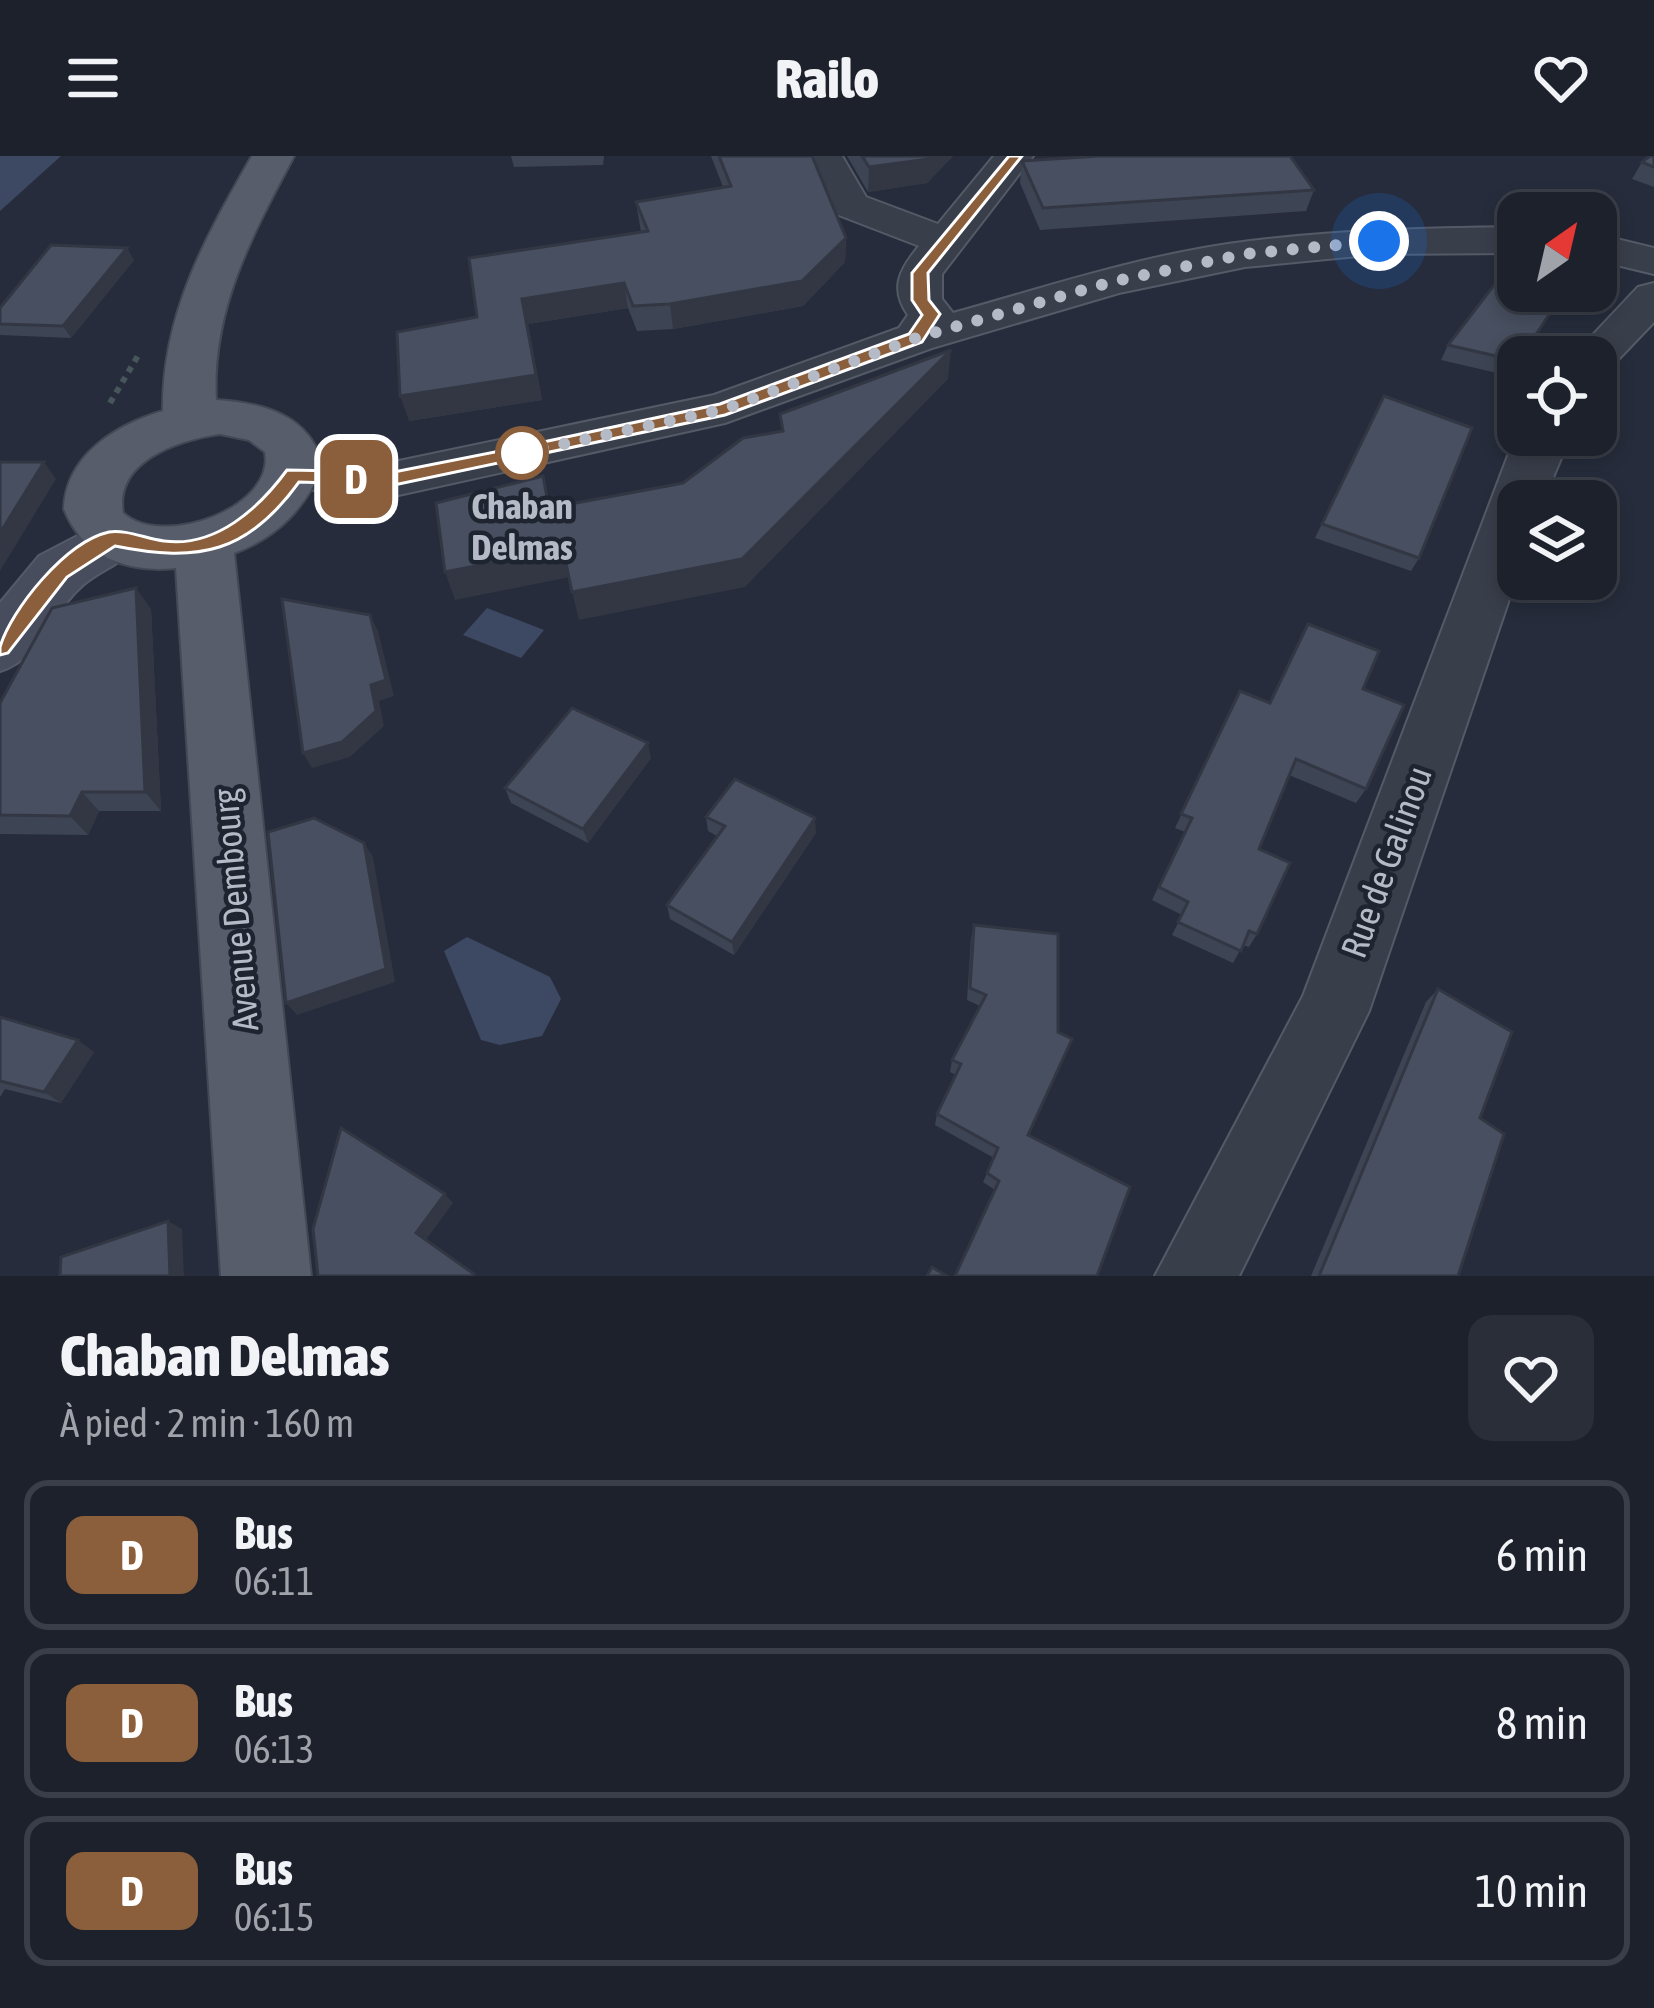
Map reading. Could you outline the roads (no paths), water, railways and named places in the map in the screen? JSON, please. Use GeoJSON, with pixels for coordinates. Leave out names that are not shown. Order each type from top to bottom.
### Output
{"type":"FeatureCollection","features":[{"type":"Feature","properties":{"kind":"main road"},"geometry":{"type":"LineString","coordinates":[[190,421],[186,365],[215,260],[273,156]]}},
{"type":"Feature","properties":{"kind":"main road"},"geometry":{"type":"LineString","coordinates":[[220,417],[270,427],[287,439],[295,455],[294,475],[264,516],[204,544],[154,549],[112,538],[96,524],[90,504],[95,484],[132,445],[190,421],[220,417]]}},
{"type":"Feature","properties":{"kind":"main road","name":"Avenue Dembourg"},"geometry":{"type":"LineString","coordinates":[[204,544],[266,1276]]}},
{"type":"Feature","properties":{"kind":"street"},"geometry":{"type":"LineString","coordinates":[[823,156],[850,205],[944,241]]}},
{"type":"Feature","properties":{"kind":"street"},"geometry":{"type":"LineString","coordinates":[[916,338],[931,314],[920,300],[920,273],[1014,156]]}},
{"type":"Feature","properties":{"kind":"street"},"geometry":{"type":"LineString","coordinates":[[294,475],[394,478],[725,409],[916,338],[1111,282],[1245,254],[1379,241],[1497,240]]}},
{"type":"Feature","properties":{"kind":"street"},"geometry":{"type":"LineString","coordinates":[[1617,252],[1654,261]]}},
{"type":"Feature","properties":{"kind":"street"},"geometry":{"type":"LineString","coordinates":[[1615,336],[1654,296]]}},
{"type":"Feature","properties":{"kind":"street","name":"Rue de Galinou"},"geometry":{"type":"LineString","coordinates":[[1196,1276],[1333,1011],[1533,456]]}},
{"type":"Feature","properties":{"kind":"street"},"geometry":{"type":"LineString","coordinates":[[0,647],[60,572],[112,538]]}},
{"type":"Feature","properties":{"kind":"water"},"geometry":{"type":"Polygon","coordinates":[[[0,156],[61,156],[0,211],[0,156]]]}},
{"type":"Feature","properties":{"kind":"water"},"geometry":{"type":"Polygon","coordinates":[[[487,608],[544,630],[521,658],[463,635],[487,608]]]}},
{"type":"Feature","properties":{"kind":"water"},"geometry":{"type":"Polygon","coordinates":[[[467,937],[550,977],[561,999],[542,1036],[500,1045],[481,1040],[444,951],[467,937]]]}},
{"type":"Feature","properties":{"kind":"place","name":"Chaban Delmas"},"geometry":{"type":"Point","coordinates":[522,453]}}]}
